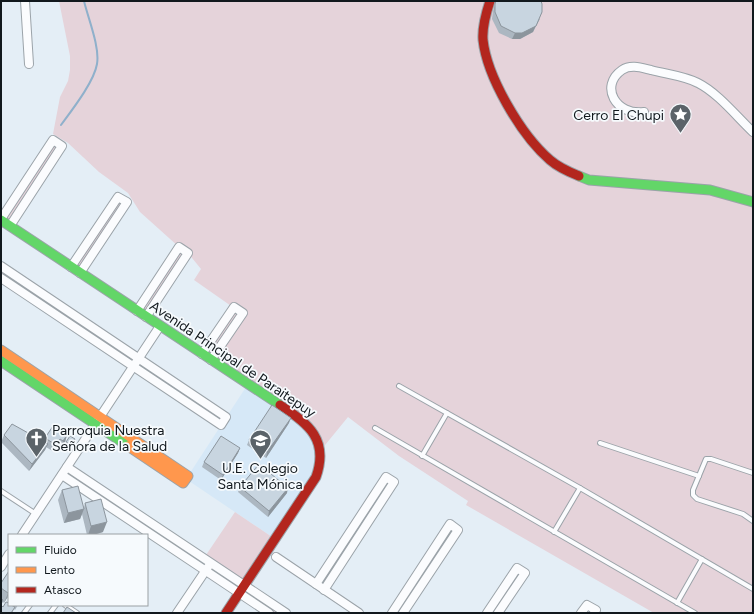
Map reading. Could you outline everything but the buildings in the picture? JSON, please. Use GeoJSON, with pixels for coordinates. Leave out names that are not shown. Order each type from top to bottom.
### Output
{"type":"FeatureCollection","features":[{"type":"Feature","properties":{"kind":"street"},"geometry":{"type":"LineString","coordinates":[[25,1],[29,64]]}},
{"type":"Feature","properties":{"kind":"street"},"geometry":{"type":"LineString","coordinates":[[490,1],[483,33],[488,62],[503,92],[529,137],[539,150],[555,163],[571,173],[589,180],[710,190],[753,202]]}},
{"type":"Feature","properties":{"kind":"street"},"geometry":{"type":"LineString","coordinates":[[644,112],[631,113],[626,111],[621,108],[614,98],[612,87],[613,81],[621,71],[626,68],[638,67],[699,84],[753,132]]}},
{"type":"Feature","properties":{"kind":"street"},"geometry":{"type":"LineString","coordinates":[[1,219],[54,140],[62,146],[10,226]]}},
{"type":"Feature","properties":{"kind":"street"},"geometry":{"type":"LineString","coordinates":[[71,267],[118,196],[127,202],[80,273]]}},
{"type":"Feature","properties":{"kind":"street","name":"Avenida Principal de Paraitepuy"},"geometry":{"type":"LineString","coordinates":[[1,219],[304,422],[314,432],[321,450],[322,463],[316,476],[226,613]]}},
{"type":"Feature","properties":{"kind":"street"},"geometry":{"type":"LineString","coordinates":[[137,311],[179,247],[188,253],[146,317]]}},
{"type":"Feature","properties":{"kind":"street"},"geometry":{"type":"LineString","coordinates":[[1,266],[226,417],[221,425],[1,278]]}},
{"type":"Feature","properties":{"kind":"street"},"geometry":{"type":"LineString","coordinates":[[202,354],[234,308],[243,313],[211,360]]}},
{"type":"Feature","properties":{"kind":"street"},"geometry":{"type":"LineString","coordinates":[[23,534],[160,326]]}},
{"type":"Feature","properties":{"kind":"street"},"geometry":{"type":"LineString","coordinates":[[1,350],[98,420],[183,483],[188,476],[98,420],[1,361]]}},
{"type":"Feature","properties":{"kind":"street"},"geometry":{"type":"LineString","coordinates":[[67,467],[211,563],[269,613]]}},
{"type":"Feature","properties":{"kind":"street"},"geometry":{"type":"LineString","coordinates":[[62,475],[206,571],[286,613]]}},
{"type":"Feature","properties":{"kind":"street"},"geometry":{"type":"LineString","coordinates":[[316,584],[386,477],[394,482],[324,590]]}},
{"type":"Feature","properties":{"kind":"street"},"geometry":{"type":"LineString","coordinates":[[392,613],[450,524],[458,530],[403,613]]}},
{"type":"Feature","properties":{"kind":"street"},"geometry":{"type":"LineString","coordinates":[[150,534],[155,525]]}},
{"type":"Feature","properties":{"kind":"street"},"geometry":{"type":"LineString","coordinates":[[4,566],[8,556]]}},
{"type":"Feature","properties":{"kind":"street"},"geometry":{"type":"LineString","coordinates":[[276,557],[359,613]]}},
{"type":"Feature","properties":{"kind":"street"},"geometry":{"type":"LineString","coordinates":[[177,613],[211,563]]}},
{"type":"Feature","properties":{"kind":"street"},"geometry":{"type":"LineString","coordinates":[[487,613],[517,568],[525,573],[498,613]]}},
{"type":"Feature","properties":{"kind":"street"},"geometry":{"type":"LineString","coordinates":[[581,613],[587,605],[596,610],[594,613]]}},
{"type":"Feature","properties":{"kind":"lane"},"geometry":{"type":"LineString","coordinates":[[400,386],[580,488],[753,589]]}},
{"type":"Feature","properties":{"kind":"lane"},"geometry":{"type":"LineString","coordinates":[[422,456],[447,413]]}},
{"type":"Feature","properties":{"kind":"lane"},"geometry":{"type":"LineString","coordinates":[[375,428],[695,613]]}},
{"type":"Feature","properties":{"kind":"lane"},"geometry":{"type":"LineString","coordinates":[[600,443],[698,476]]}},
{"type":"Feature","properties":{"kind":"lane"},"geometry":{"type":"LineString","coordinates":[[753,473],[708,458],[704,461],[693,490],[695,497],[743,514],[753,521]]}},
{"type":"Feature","properties":{"kind":"lane"},"geometry":{"type":"LineString","coordinates":[[554,532],[580,488]]}},
{"type":"Feature","properties":{"kind":"lane"},"geometry":{"type":"LineString","coordinates":[[1,491],[36,514]]}},
{"type":"Feature","properties":{"kind":"lane"},"geometry":{"type":"LineString","coordinates":[[677,603],[702,559]]}},
{"type":"Feature","properties":{"kind":"lane"},"geometry":{"type":"LineString","coordinates":[[66,606],[77,613]]}},
{"type":"Feature","properties":{"kind":"shaded area"},"geometry":{"type":"Polygon","coordinates":[[[59,1],[753,1],[753,613],[654,613],[466,505],[468,501],[399,456],[348,417],[321,450],[317,438],[202,354],[234,308],[194,280],[201,269],[188,253],[146,317],[137,311],[179,247],[140,212],[128,193],[99,172],[68,143],[53,134],[60,97],[68,81],[70,70],[70,56],[59,1]]]}},
{"type":"Feature","properties":{"kind":"shaded area"},"geometry":{"type":"Polygon","coordinates":[[[53,140],[62,146],[10,226],[1,220],[53,140]]]}},
{"type":"Feature","properties":{"kind":"shaded area"},"geometry":{"type":"Polygon","coordinates":[[[118,197],[127,202],[80,273],[71,267],[118,197]]]}},
{"type":"Feature","properties":{"kind":"shaded area"},"geometry":{"type":"Polygon","coordinates":[[[1,266],[226,417],[221,425],[1,278],[1,266]]]}},
{"type":"Feature","properties":{"kind":"shaded area","name":"U.E. Colegio Santa Mónica"},"geometry":{"type":"Polygon","coordinates":[[[248,384],[304,422],[322,457],[275,539],[186,479],[248,384]]]}},
{"type":"Feature","properties":{"kind":"shaded area"},"geometry":{"type":"Polygon","coordinates":[[[67,467],[204,558],[235,512],[275,539],[245,585],[286,613],[269,613],[62,475],[67,467]]]}},
{"type":"Feature","properties":{"kind":"shaded area"},"geometry":{"type":"Polygon","coordinates":[[[386,477],[394,482],[324,590],[316,584],[386,477]]]}},
{"type":"Feature","properties":{"kind":"shaded area"},"geometry":{"type":"Polygon","coordinates":[[[450,524],[458,530],[403,613],[392,613],[450,524]]]}},
{"type":"Feature","properties":{"kind":"waterway"},"geometry":{"type":"LineString","coordinates":[[61,125],[92,79],[97,64],[97,49],[84,1]]}},
{"type":"Feature","properties":{"kind":"traffic: fast"},"geometry":{"type":"LineString","coordinates":[[579,176],[589,180],[710,190],[753,202]]}},
{"type":"Feature","properties":{"kind":"traffic: fast"},"geometry":{"type":"LineString","coordinates":[[1,220],[280,405]]}},
{"type":"Feature","properties":{"kind":"traffic: fast"},"geometry":{"type":"LineString","coordinates":[[1,361],[128,446]]}},
{"type":"Feature","properties":{"kind":"traffic: slow"},"geometry":{"type":"LineString","coordinates":[[1,350],[188,476],[183,483],[128,446]]}},
{"type":"Feature","properties":{"kind":"traffic: jam"},"geometry":{"type":"LineString","coordinates":[[490,1],[484,25],[483,40],[486,55],[498,88],[517,121],[539,149],[556,165],[579,176]]}},
{"type":"Feature","properties":{"kind":"traffic: jam"},"geometry":{"type":"LineString","coordinates":[[226,613],[316,477],[320,453],[314,434],[300,419],[280,405]]}},
{"type":"Feature","properties":{"kind":"place","name":"Cerro El Chupi"},"geometry":{"type":"Point","coordinates":[680,134]}},
{"type":"Feature","properties":{"kind":"place","name":"Parroquia Nuestra Señora de la Salud"},"geometry":{"type":"Point","coordinates":[37,458]}},
{"type":"Feature","properties":{"kind":"place","name":"U.E. Colegio Santa Mónica"},"geometry":{"type":"Point","coordinates":[260,460]}}]}
